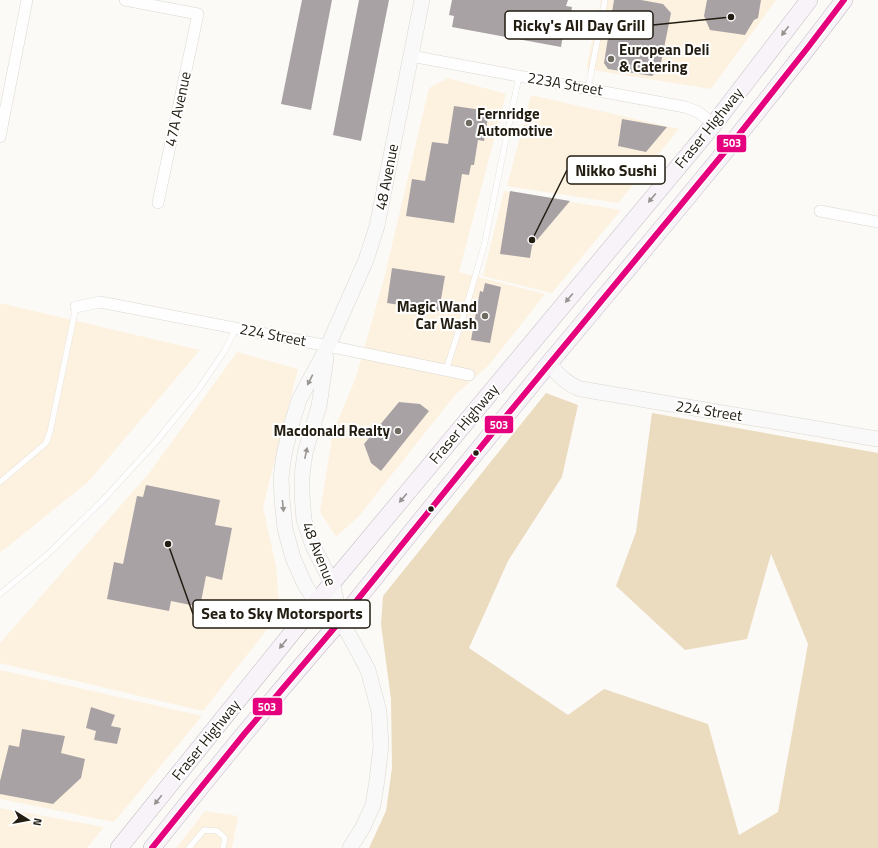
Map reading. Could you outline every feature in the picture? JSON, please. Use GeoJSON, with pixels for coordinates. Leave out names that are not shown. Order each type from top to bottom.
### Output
{"type":"FeatureCollection","features":[{"type":"Feature","properties":{"kind":"main road","name":"48 Avenue"},"geometry":{"type":"LineString","coordinates":[[341,620],[316,602],[305,585],[293,558],[285,529],[282,499],[281,478],[284,455],[299,400],[328,346],[372,244],[377,226],[422,0]]}},
{"type":"Feature","properties":{"kind":"main road","name":"Fraser Highway"},"geometry":{"type":"LineString","coordinates":[[119,848],[316,602],[714,124],[809,0]]}},
{"type":"Feature","properties":{"kind":"main road","name":"Fraser Highway"},"geometry":{"type":"LineString","coordinates":[[152,848],[207,779],[341,620],[549,364],[732,144],[844,0]]}},
{"type":"Feature","properties":{"kind":"main road","name":"48 Avenue"},"geometry":{"type":"LineString","coordinates":[[328,346],[319,406],[305,453],[302,476],[304,520],[313,546],[332,583],[341,620],[368,670],[380,711],[382,746],[373,805],[363,827],[350,848]]}},
{"type":"Feature","properties":{"kind":"main road","name":"224 Street"},"geometry":{"type":"LineString","coordinates":[[549,364],[565,381],[580,389],[878,439]]}},
{"type":"Feature","properties":{"kind":"street"},"geometry":{"type":"LineString","coordinates":[[0,137],[27,0]]}},
{"type":"Feature","properties":{"kind":"street","name":"47A Avenue"},"geometry":{"type":"LineString","coordinates":[[125,0],[198,14],[158,203]]}},
{"type":"Feature","properties":{"kind":"street","name":"223A Street"},"geometry":{"type":"LineString","coordinates":[[411,56],[685,107],[698,112],[714,124]]}},
{"type":"Feature","properties":{"kind":"street"},"geometry":{"type":"LineString","coordinates":[[820,211],[878,222]]}},
{"type":"Feature","properties":{"kind":"street","name":"224 Street"},"geometry":{"type":"LineString","coordinates":[[76,307],[100,302],[469,375]]}},
{"type":"Feature","properties":{"kind":"lane"},"geometry":{"type":"LineString","coordinates":[[588,89],[605,0]]}},
{"type":"Feature","properties":{"kind":"lane"},"geometry":{"type":"LineString","coordinates":[[446,370],[484,246],[519,76]]}},
{"type":"Feature","properties":{"kind":"lane"},"geometry":{"type":"LineString","coordinates":[[0,482],[46,443],[50,432],[76,307]]}},
{"type":"Feature","properties":{"kind":"lane"},"geometry":{"type":"LineString","coordinates":[[0,594],[47,555],[105,498],[154,444],[200,387],[224,352],[236,328]]}},
{"type":"Feature","properties":{"kind":"lane"},"geometry":{"type":"LineString","coordinates":[[189,848],[204,830],[210,830],[217,831],[225,838],[223,848]]}},
{"type":"Feature","properties":{"kind":"shaded area"},"geometry":{"type":"Polygon","coordinates":[[[601,0],[776,0],[711,89],[586,69],[601,0]]]}},
{"type":"Feature","properties":{"kind":"shaded area"},"geometry":{"type":"Polygon","coordinates":[[[448,78],[506,94],[459,272],[545,294],[489,365],[455,395],[359,516],[336,537],[320,512],[333,432],[355,380],[384,279],[429,88],[448,78]]]}},
{"type":"Feature","properties":{"kind":"shaded area"},"geometry":{"type":"Polygon","coordinates":[[[531,95],[679,129],[618,203],[507,186],[531,95]]]}},
{"type":"Feature","properties":{"kind":"shaded area"},"geometry":{"type":"Polygon","coordinates":[[[504,191],[621,210],[552,293],[483,276],[504,191]]]}},
{"type":"Feature","properties":{"kind":"shaded area"},"geometry":{"type":"Polygon","coordinates":[[[0,303],[200,350],[88,482],[0,554],[0,303]]]}},
{"type":"Feature","properties":{"kind":"shaded area"},"geometry":{"type":"Polygon","coordinates":[[[237,352],[298,369],[263,507],[276,566],[280,613],[203,711],[0,663],[0,643],[150,472],[237,352]]]}},
{"type":"Feature","properties":{"kind":"shaded area"},"geometry":{"type":"Polygon","coordinates":[[[546,393],[578,405],[562,477],[508,561],[469,648],[568,715],[604,689],[708,724],[739,835],[778,812],[808,644],[771,554],[747,639],[685,650],[616,586],[636,532],[652,413],[878,453],[878,848],[369,848],[386,811],[392,768],[391,699],[381,624],[383,596],[546,393]]]}},
{"type":"Feature","properties":{"kind":"shaded area"},"geometry":{"type":"Polygon","coordinates":[[[0,670],[202,716],[114,822],[0,799],[0,670]]]}},
{"type":"Feature","properties":{"kind":"shaded area"},"geometry":{"type":"Polygon","coordinates":[[[0,808],[104,827],[87,848],[0,848],[0,808]]]}},
{"type":"Feature","properties":{"kind":"shaded area"},"geometry":{"type":"Polygon","coordinates":[[[205,811],[238,816],[232,848],[176,848],[205,811]]]}},
{"type":"Feature","properties":{"kind":"building"},"geometry":{"type":"Polygon","coordinates":[[[302,0],[332,0],[311,110],[281,104],[302,0]]]}},
{"type":"Feature","properties":{"kind":"building"},"geometry":{"type":"Polygon","coordinates":[[[359,0],[389,0],[361,141],[333,135],[359,0]]]}},
{"type":"Feature","properties":{"kind":"building"},"geometry":{"type":"Polygon","coordinates":[[[452,0],[568,0],[566,6],[572,7],[571,14],[573,14],[571,25],[565,24],[561,47],[452,27],[454,16],[449,15],[452,0]]]}},
{"type":"Feature","properties":{"kind":"building"},"geometry":{"type":"Polygon","coordinates":[[[614,0],[641,0],[663,4],[671,13],[660,68],[652,76],[608,69],[604,63],[614,0]]]}},
{"type":"Feature","properties":{"kind":"building"},"geometry":{"type":"Polygon","coordinates":[[[707,0],[761,0],[758,18],[754,20],[745,35],[710,30],[704,16],[707,0]]]}},
{"type":"Feature","properties":{"kind":"building"},"geometry":{"type":"Polygon","coordinates":[[[454,106],[489,111],[484,141],[478,140],[474,165],[471,165],[469,175],[462,174],[454,223],[406,216],[412,179],[425,181],[432,142],[448,144],[454,106]]]}},
{"type":"Feature","properties":{"kind":"building"},"geometry":{"type":"Polygon","coordinates":[[[622,119],[667,127],[646,152],[618,146],[622,119]]]}},
{"type":"Feature","properties":{"kind":"building"},"geometry":{"type":"Polygon","coordinates":[[[510,191],[570,201],[532,246],[530,258],[500,254],[510,191]]]}},
{"type":"Feature","properties":{"kind":"building"},"geometry":{"type":"Polygon","coordinates":[[[392,268],[445,276],[439,311],[387,303],[392,268]]]}},
{"type":"Feature","properties":{"kind":"building","name":"Magic Wand Car Wash"},"geometry":{"type":"Polygon","coordinates":[[[485,283],[501,287],[490,343],[471,340],[480,291],[483,292],[485,283]]]}},
{"type":"Feature","properties":{"kind":"building"},"geometry":{"type":"Polygon","coordinates":[[[399,402],[420,404],[429,411],[381,471],[371,463],[364,444],[399,402]]]}},
{"type":"Feature","properties":{"kind":"building"},"geometry":{"type":"Polygon","coordinates":[[[146,485],[220,500],[215,525],[232,528],[222,580],[206,576],[200,607],[171,601],[169,611],[107,599],[114,562],[123,564],[137,496],[143,497],[146,485]]]}},
{"type":"Feature","properties":{"kind":"building"},"geometry":{"type":"Polygon","coordinates":[[[91,707],[115,715],[111,726],[121,728],[117,744],[94,740],[96,731],[86,728],[91,707]]]}},
{"type":"Feature","properties":{"kind":"building"},"geometry":{"type":"Polygon","coordinates":[[[22,729],[65,736],[61,753],[85,759],[81,778],[53,804],[0,794],[0,781],[9,745],[19,747],[22,729]]]}},
{"type":"Feature","properties":{"kind":"transit line","name":"503"},"geometry":{"type":"LineString","coordinates":[[152,848],[245,733],[341,620],[498,426],[737,137],[844,0]]}},
{"type":"Feature","properties":{"kind":"place","name":"Ricky's All Day Grill"},"geometry":{"type":"Point","coordinates":[731,17]}},
{"type":"Feature","properties":{"kind":"place","name":"European Deli & Catering"},"geometry":{"type":"Point","coordinates":[611,59]}},
{"type":"Feature","properties":{"kind":"place","name":"Fernridge Automotive"},"geometry":{"type":"Point","coordinates":[469,123]}},
{"type":"Feature","properties":{"kind":"place","name":"Nikko Sushi"},"geometry":{"type":"Point","coordinates":[532,240]}},
{"type":"Feature","properties":{"kind":"place","name":"Magic Wand Car Wash"},"geometry":{"type":"Point","coordinates":[485,316]}},
{"type":"Feature","properties":{"kind":"place","name":"Macdonald Realty"},"geometry":{"type":"Point","coordinates":[398,431]}},
{"type":"Feature","properties":{"kind":"place","name":"Sea to Sky Motorsports"},"geometry":{"type":"Point","coordinates":[168,544]}}]}
